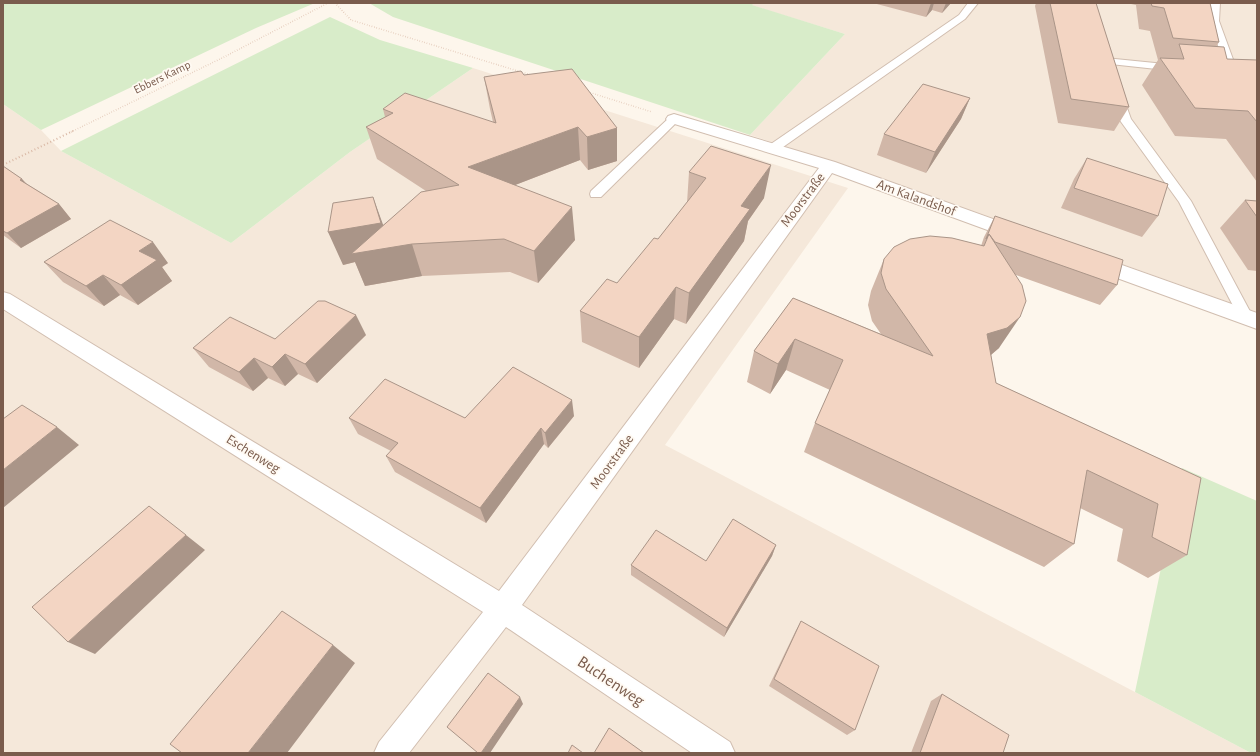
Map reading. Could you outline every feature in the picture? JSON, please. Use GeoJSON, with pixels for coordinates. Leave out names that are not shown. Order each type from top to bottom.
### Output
{"type":"FeatureCollection","features":[{"type":"Feature","properties":{"kind":"street","name":"Am Kalandshof"},"geometry":{"type":"LineString","coordinates":[[674,119],[829,166],[1032,240]]}},
{"type":"Feature","properties":{"kind":"street","name":"Moorstraße"},"geometry":{"type":"LineString","coordinates":[[390,753],[503,609],[829,166]]}},
{"type":"Feature","properties":{"kind":"street"},"geometry":{"type":"LineString","coordinates":[[1077,256],[1251,319]]}},
{"type":"Feature","properties":{"kind":"street","name":"Eschenweg"},"geometry":{"type":"LineString","coordinates":[[3,299],[503,609]]}},
{"type":"Feature","properties":{"kind":"street","name":"Buchenweg"},"geometry":{"type":"LineString","coordinates":[[503,609],[719,753]]}},
{"type":"Feature","properties":{"kind":"lane"},"geometry":{"type":"LineString","coordinates":[[772,149],[962,17],[973,3]]}},
{"type":"Feature","properties":{"kind":"lane"},"geometry":{"type":"LineString","coordinates":[[1215,3],[1214,21],[1229,72],[1245,74]]}},
{"type":"Feature","properties":{"kind":"lane"},"geometry":{"type":"LineString","coordinates":[[1103,47],[1105,62],[1125,119],[1185,201],[1251,319]]}},
{"type":"Feature","properties":{"kind":"lane"},"geometry":{"type":"LineString","coordinates":[[1105,62],[1185,68]]}},
{"type":"Feature","properties":{"kind":"lane"},"geometry":{"type":"LineString","coordinates":[[596,194],[674,119]]}},
{"type":"Feature","properties":{"kind":"path","name":"Ebbers Kamp"},"geometry":{"type":"LineString","coordinates":[[3,165],[224,57],[328,3]]}},
{"type":"Feature","properties":{"kind":"path"},"geometry":{"type":"LineString","coordinates":[[335,3],[351,20],[534,76]]}},
{"type":"Feature","properties":{"kind":"path"},"geometry":{"type":"LineString","coordinates":[[587,92],[674,119]]}},
{"type":"Feature","properties":{"kind":"shaded area"},"geometry":{"type":"Polygon","coordinates":[[[754,3],[1257,3],[1257,312],[851,168],[750,135],[845,34],[751,5],[754,3]]]}},
{"type":"Feature","properties":{"kind":"shaded area"},"geometry":{"type":"Polygon","coordinates":[[[473,68],[848,188],[665,445],[1251,753],[3,753],[3,104],[41,130],[61,151],[231,243],[350,152],[473,68]]]}},
{"type":"Feature","properties":{"kind":"green space"},"geometry":{"type":"Polygon","coordinates":[[[3,3],[315,3],[256,28],[41,130],[3,104],[3,3]]]}},
{"type":"Feature","properties":{"kind":"green space"},"geometry":{"type":"Polygon","coordinates":[[[369,3],[754,3],[752,5],[845,34],[750,135],[393,17],[369,3]]]}},
{"type":"Feature","properties":{"kind":"green space"},"geometry":{"type":"Polygon","coordinates":[[[330,17],[380,40],[473,68],[350,152],[231,243],[61,151],[330,17]]]}},
{"type":"Feature","properties":{"kind":"green space"},"geometry":{"type":"Polygon","coordinates":[[[1182,468],[1257,501],[1257,753],[1251,753],[1135,692],[1182,468]]]}},
{"type":"Feature","properties":{"kind":"building"},"geometry":{"type":"Polygon","coordinates":[[[1050,3],[1096,3],[1129,107],[1071,99],[1050,3]]]}},
{"type":"Feature","properties":{"kind":"building"},"geometry":{"type":"Polygon","coordinates":[[[1151,3],[1210,3],[1219,42],[1173,38],[1164,8],[1152,6],[1151,3]]]}},
{"type":"Feature","properties":{"kind":"building"},"geometry":{"type":"Polygon","coordinates":[[[1179,44],[1224,47],[1227,59],[1257,60],[1257,122],[1248,111],[1195,108],[1160,58],[1184,59],[1179,44]]]}},
{"type":"Feature","properties":{"kind":"building"},"geometry":{"type":"Polygon","coordinates":[[[572,69],[617,128],[587,137],[578,127],[468,167],[572,207],[534,251],[504,239],[412,244],[351,254],[421,192],[459,185],[366,127],[393,113],[383,109],[405,93],[496,123],[484,77],[521,71],[524,75],[572,69]]]}},
{"type":"Feature","properties":{"kind":"building"},"geometry":{"type":"Polygon","coordinates":[[[923,84],[970,98],[935,152],[884,134],[923,84]]]}},
{"type":"Feature","properties":{"kind":"building"},"geometry":{"type":"Polygon","coordinates":[[[711,146],[771,165],[741,206],[750,209],[689,293],[676,287],[639,337],[580,311],[607,279],[617,283],[654,238],[658,239],[706,178],[689,172],[711,146]]]}},
{"type":"Feature","properties":{"kind":"building"},"geometry":{"type":"Polygon","coordinates":[[[1087,158],[1168,184],[1158,216],[1074,188],[1087,158]]]}},
{"type":"Feature","properties":{"kind":"building"},"geometry":{"type":"Polygon","coordinates":[[[3,166],[22,179],[20,180],[59,204],[7,233],[3,231],[3,166]]]}},
{"type":"Feature","properties":{"kind":"building"},"geometry":{"type":"Polygon","coordinates":[[[373,197],[381,223],[328,232],[333,203],[373,197]]]}},
{"type":"Feature","properties":{"kind":"building"},"geometry":{"type":"Polygon","coordinates":[[[1245,200],[1257,201],[1257,217],[1245,200]]]}},
{"type":"Feature","properties":{"kind":"building"},"geometry":{"type":"Polygon","coordinates":[[[995,216],[1123,260],[1117,285],[995,242],[989,234],[986,239],[995,216]]]}},
{"type":"Feature","properties":{"kind":"building"},"geometry":{"type":"Polygon","coordinates":[[[110,220],[153,242],[139,251],[157,260],[121,285],[103,275],[86,286],[44,262],[110,220]]]}},
{"type":"Feature","properties":{"kind":"building"},"geometry":{"type":"Polygon","coordinates":[[[989,234],[1022,285],[1026,301],[1020,317],[1007,328],[987,334],[996,383],[1201,478],[1187,555],[1152,537],[1158,504],[1087,470],[1074,544],[815,423],[843,360],[795,339],[778,364],[754,351],[793,298],[933,356],[886,289],[881,273],[884,259],[894,247],[910,239],[930,236],[952,238],[984,246],[989,234]]]}},
{"type":"Feature","properties":{"kind":"building"},"geometry":{"type":"Polygon","coordinates":[[[318,301],[325,301],[356,315],[305,364],[285,354],[272,367],[254,358],[239,372],[193,348],[230,317],[275,339],[318,301]]]}},
{"type":"Feature","properties":{"kind":"building"},"geometry":{"type":"Polygon","coordinates":[[[513,367],[572,400],[545,433],[541,428],[480,508],[386,456],[398,443],[349,418],[385,379],[465,418],[513,367]]]}},
{"type":"Feature","properties":{"kind":"building"},"geometry":{"type":"Polygon","coordinates":[[[22,405],[57,427],[3,470],[3,419],[22,405]]]}},
{"type":"Feature","properties":{"kind":"building"},"geometry":{"type":"Polygon","coordinates":[[[149,506],[186,535],[68,642],[32,607],[149,506]]]}},
{"type":"Feature","properties":{"kind":"building"},"geometry":{"type":"Polygon","coordinates":[[[733,519],[776,545],[727,628],[631,565],[656,530],[706,561],[733,519]]]}},
{"type":"Feature","properties":{"kind":"building"},"geometry":{"type":"Polygon","coordinates":[[[282,611],[333,645],[248,753],[182,753],[170,744],[282,611]]]}},
{"type":"Feature","properties":{"kind":"building"},"geometry":{"type":"Polygon","coordinates":[[[801,621],[879,666],[855,730],[774,679],[801,621]]]}},
{"type":"Feature","properties":{"kind":"building"},"geometry":{"type":"Polygon","coordinates":[[[488,673],[520,697],[481,753],[478,753],[447,727],[488,673]]]}},
{"type":"Feature","properties":{"kind":"building"},"geometry":{"type":"Polygon","coordinates":[[[942,694],[1009,735],[1003,753],[920,753],[942,694]]]}},
{"type":"Feature","properties":{"kind":"building"},"geometry":{"type":"Polygon","coordinates":[[[609,728],[644,753],[594,753],[609,728]]]}},
{"type":"Feature","properties":{"kind":"building"},"geometry":{"type":"Polygon","coordinates":[[[572,745],[583,753],[568,753],[572,745]]]}}]}
